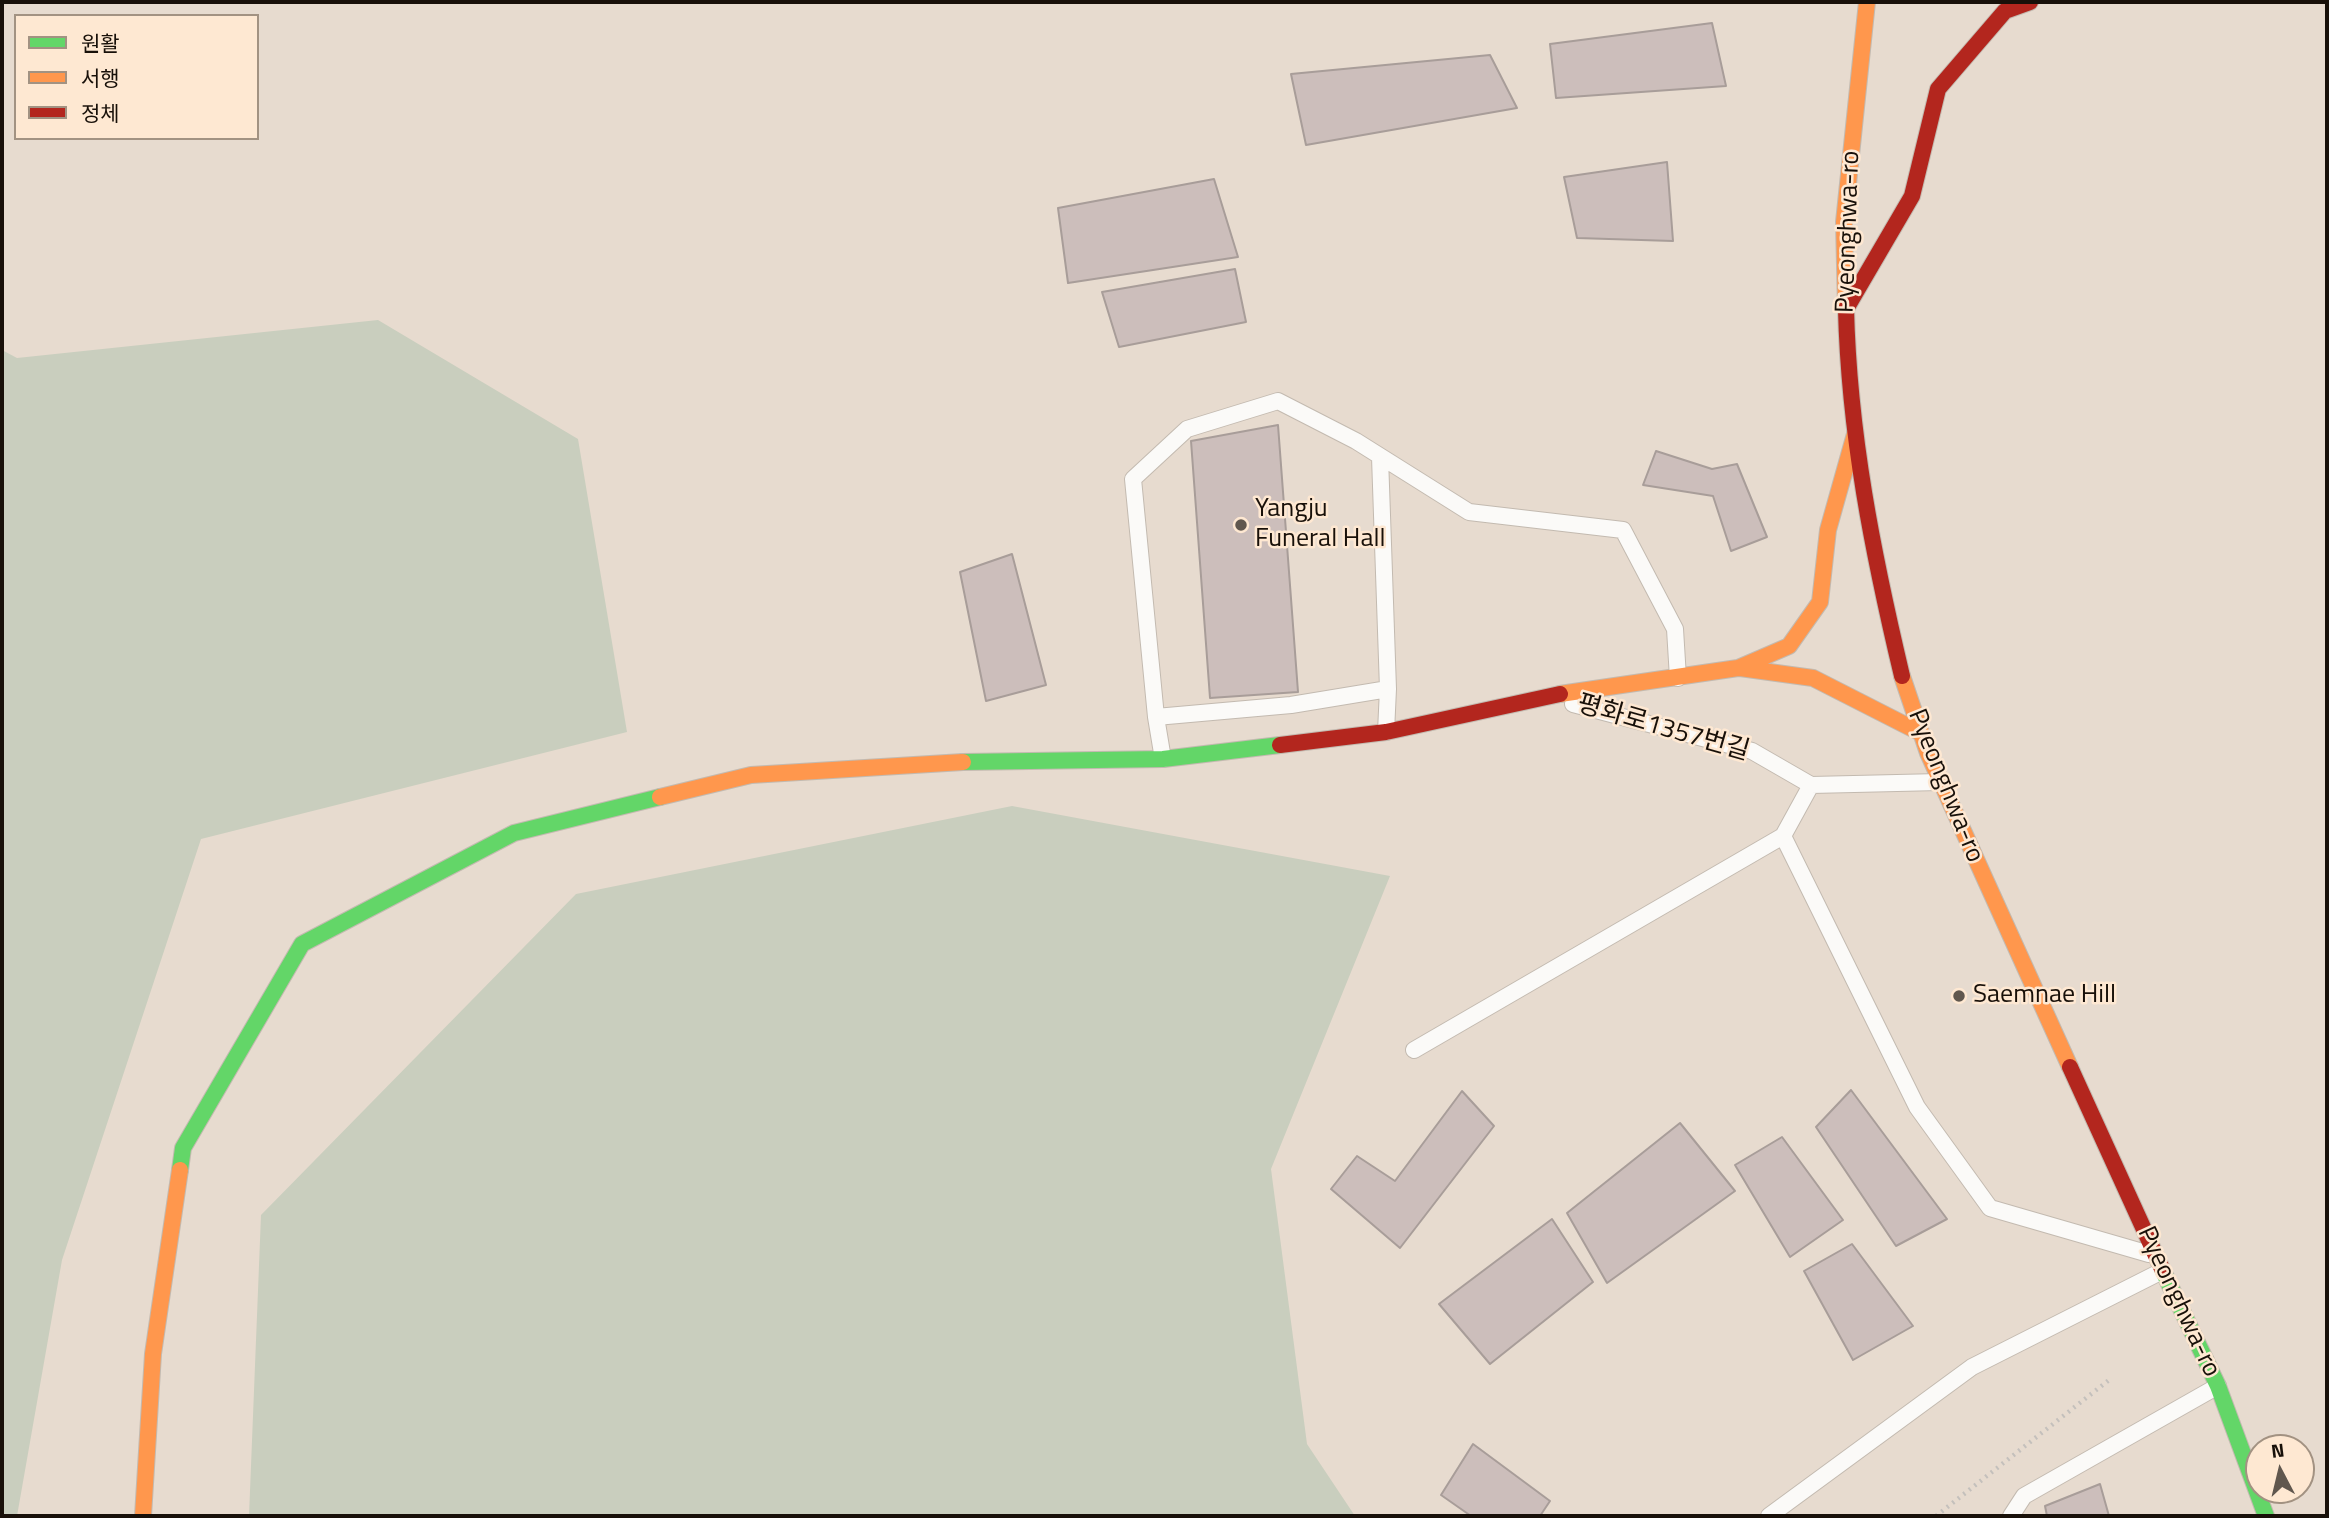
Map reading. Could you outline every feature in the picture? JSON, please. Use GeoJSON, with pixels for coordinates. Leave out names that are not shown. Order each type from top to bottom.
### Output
{"type":"FeatureCollection","features":[{"type":"Feature","properties":{"kind":"main road","name":"Pyeonghwa-ro"},"geometry":{"type":"LineString","coordinates":[[1867,2],[1856,86],[1844,222],[1848,382],[1872,550],[1904,686],[1940,782],[2162,1271],[2218,1386],[2266,1516]]}},
{"type":"Feature","properties":{"kind":"main road"},"geometry":{"type":"LineString","coordinates":[[1846,309],[1912,196],[1938,89],[2005,11],[2030,2]]}},
{"type":"Feature","properties":{"kind":"main road"},"geometry":{"type":"LineString","coordinates":[[143,1516],[153,1354],[183,1148],[302,944],[514,833],[751,775],[923,763],[1163,759],[1386,732],[1546,696],[1738,668],[1789,646],[1820,602],[1828,530],[1855,434]]}},
{"type":"Feature","properties":{"kind":"main road"},"geometry":{"type":"LineString","coordinates":[[1738,668],[1813,678],[1860,699],[1921,733]]}},
{"type":"Feature","properties":{"kind":"lane"},"geometry":{"type":"LineString","coordinates":[[1163,759],[1156,717],[1133,479],[1187,429],[1278,401],[1380,457],[1469,512],[1623,530],[1675,629],[1678,678]]}},
{"type":"Feature","properties":{"kind":"lane"},"geometry":{"type":"LineString","coordinates":[[1380,457],[1388,689],[1386,732]]}},
{"type":"Feature","properties":{"kind":"lane"},"geometry":{"type":"LineString","coordinates":[[1156,717],[1291,705],[1388,689]]}},
{"type":"Feature","properties":{"kind":"lane","name":"평화로1357번길"},"geometry":{"type":"LineString","coordinates":[[1546,696],[1752,751],[1811,785]]}},
{"type":"Feature","properties":{"kind":"lane"},"geometry":{"type":"LineString","coordinates":[[1414,1050],[1783,836],[1811,785],[1940,782]]}},
{"type":"Feature","properties":{"kind":"lane"},"geometry":{"type":"LineString","coordinates":[[1783,836],[1917,1107],[1990,1208],[2155,1255]]}},
{"type":"Feature","properties":{"kind":"lane"},"geometry":{"type":"LineString","coordinates":[[1769,1516],[1972,1367],[2162,1271]]}},
{"type":"Feature","properties":{"kind":"lane"},"geometry":{"type":"LineString","coordinates":[[2011,1516],[2024,1496],[2218,1386]]}},
{"type":"Feature","properties":{"kind":"path"},"geometry":{"type":"LineString","coordinates":[[1936,1516],[2109,1380]]}},
{"type":"Feature","properties":{"kind":"green space"},"geometry":{"type":"Polygon","coordinates":[[[378,320],[578,439],[627,732],[201,839],[62,1260],[17,1516],[2,1516],[2,350],[17,358],[378,320]]]}},
{"type":"Feature","properties":{"kind":"green space"},"geometry":{"type":"Polygon","coordinates":[[[1012,806],[1390,876],[1271,1169],[1307,1444],[1355,1516],[249,1516],[261,1215],[576,894],[1012,806]]]}},
{"type":"Feature","properties":{"kind":"building"},"geometry":{"type":"Polygon","coordinates":[[[1712,23],[1726,86],[1556,98],[1550,44],[1712,23]]]}},
{"type":"Feature","properties":{"kind":"building"},"geometry":{"type":"Polygon","coordinates":[[[1490,55],[1517,108],[1306,145],[1291,74],[1490,55]]]}},
{"type":"Feature","properties":{"kind":"building"},"geometry":{"type":"Polygon","coordinates":[[[1667,162],[1673,241],[1577,238],[1564,177],[1667,162]]]}},
{"type":"Feature","properties":{"kind":"building"},"geometry":{"type":"Polygon","coordinates":[[[1214,179],[1238,257],[1068,283],[1058,208],[1214,179]]]}},
{"type":"Feature","properties":{"kind":"building"},"geometry":{"type":"Polygon","coordinates":[[[1235,269],[1246,322],[1119,347],[1102,292],[1235,269]]]}},
{"type":"Feature","properties":{"kind":"building","name":"Yangju Funeral Hall"},"geometry":{"type":"Polygon","coordinates":[[[1278,425],[1298,692],[1210,698],[1191,441],[1278,425]]]}},
{"type":"Feature","properties":{"kind":"building"},"geometry":{"type":"Polygon","coordinates":[[[1656,451],[1712,469],[1737,464],[1767,537],[1731,551],[1713,496],[1643,485],[1656,451]]]}},
{"type":"Feature","properties":{"kind":"building"},"geometry":{"type":"Polygon","coordinates":[[[1012,554],[1046,685],[986,701],[960,572],[1012,554]]]}},
{"type":"Feature","properties":{"kind":"building"},"geometry":{"type":"Polygon","coordinates":[[[1851,1090],[1947,1219],[1896,1246],[1816,1127],[1851,1090]]]}},
{"type":"Feature","properties":{"kind":"building"},"geometry":{"type":"Polygon","coordinates":[[[1462,1091],[1494,1126],[1400,1248],[1331,1189],[1357,1156],[1395,1181],[1462,1091]]]}},
{"type":"Feature","properties":{"kind":"building"},"geometry":{"type":"Polygon","coordinates":[[[1680,1123],[1735,1191],[1607,1283],[1567,1213],[1680,1123]]]}},
{"type":"Feature","properties":{"kind":"building"},"geometry":{"type":"Polygon","coordinates":[[[1782,1137],[1843,1220],[1790,1257],[1735,1165],[1782,1137]]]}},
{"type":"Feature","properties":{"kind":"building"},"geometry":{"type":"Polygon","coordinates":[[[1552,1219],[1593,1282],[1490,1364],[1439,1304],[1552,1219]]]}},
{"type":"Feature","properties":{"kind":"building"},"geometry":{"type":"Polygon","coordinates":[[[1852,1244],[1913,1326],[1853,1360],[1804,1271],[1852,1244]]]}},
{"type":"Feature","properties":{"kind":"building"},"geometry":{"type":"Polygon","coordinates":[[[1473,1444],[1550,1501],[1540,1516],[1471,1516],[1441,1495],[1473,1444]]]}},
{"type":"Feature","properties":{"kind":"building"},"geometry":{"type":"Polygon","coordinates":[[[2100,1484],[2109,1516],[2047,1516],[2045,1506],[2100,1484]]]}},
{"type":"Feature","properties":{"kind":"traffic: fast"},"geometry":{"type":"LineString","coordinates":[[963,762],[1163,759],[1280,745]]}},
{"type":"Feature","properties":{"kind":"traffic: fast"},"geometry":{"type":"LineString","coordinates":[[180,1170],[183,1148],[302,944],[514,833],[660,797]]}},
{"type":"Feature","properties":{"kind":"traffic: fast"},"geometry":{"type":"LineString","coordinates":[[2162,1269],[2218,1386],[2266,1516]]}},
{"type":"Feature","properties":{"kind":"traffic: slow"},"geometry":{"type":"LineString","coordinates":[[1846,309],[1844,222],[1867,2]]}},
{"type":"Feature","properties":{"kind":"traffic: slow"},"geometry":{"type":"LineString","coordinates":[[1560,694],[1738,668],[1789,646],[1820,602],[1828,530],[1855,434]]}},
{"type":"Feature","properties":{"kind":"traffic: slow"},"geometry":{"type":"LineString","coordinates":[[1740,668],[1813,678],[1921,733]]}},
{"type":"Feature","properties":{"kind":"traffic: slow"},"geometry":{"type":"LineString","coordinates":[[1902,676],[1928,753],[2070,1067]]}},
{"type":"Feature","properties":{"kind":"traffic: slow"},"geometry":{"type":"LineString","coordinates":[[660,797],[751,775],[963,762]]}},
{"type":"Feature","properties":{"kind":"traffic: slow"},"geometry":{"type":"LineString","coordinates":[[143,1516],[153,1354],[180,1170]]}},
{"type":"Feature","properties":{"kind":"traffic: jam"},"geometry":{"type":"LineString","coordinates":[[1846,309],[1912,196],[1938,89],[2005,11],[2030,2]]}},
{"type":"Feature","properties":{"kind":"traffic: jam"},"geometry":{"type":"LineString","coordinates":[[1846,309],[1852,402],[1864,494],[1902,676]]}},
{"type":"Feature","properties":{"kind":"traffic: jam"},"geometry":{"type":"LineString","coordinates":[[1280,745],[1386,732],[1560,694]]}},
{"type":"Feature","properties":{"kind":"traffic: jam"},"geometry":{"type":"LineString","coordinates":[[2070,1067],[2162,1269]]}},
{"type":"Feature","properties":{"kind":"place","name":"Yangju Funeral Hall"},"geometry":{"type":"Point","coordinates":[1241,525]}},
{"type":"Feature","properties":{"kind":"place","name":"Saemnae Hill"},"geometry":{"type":"Point","coordinates":[1959,996]}}]}
